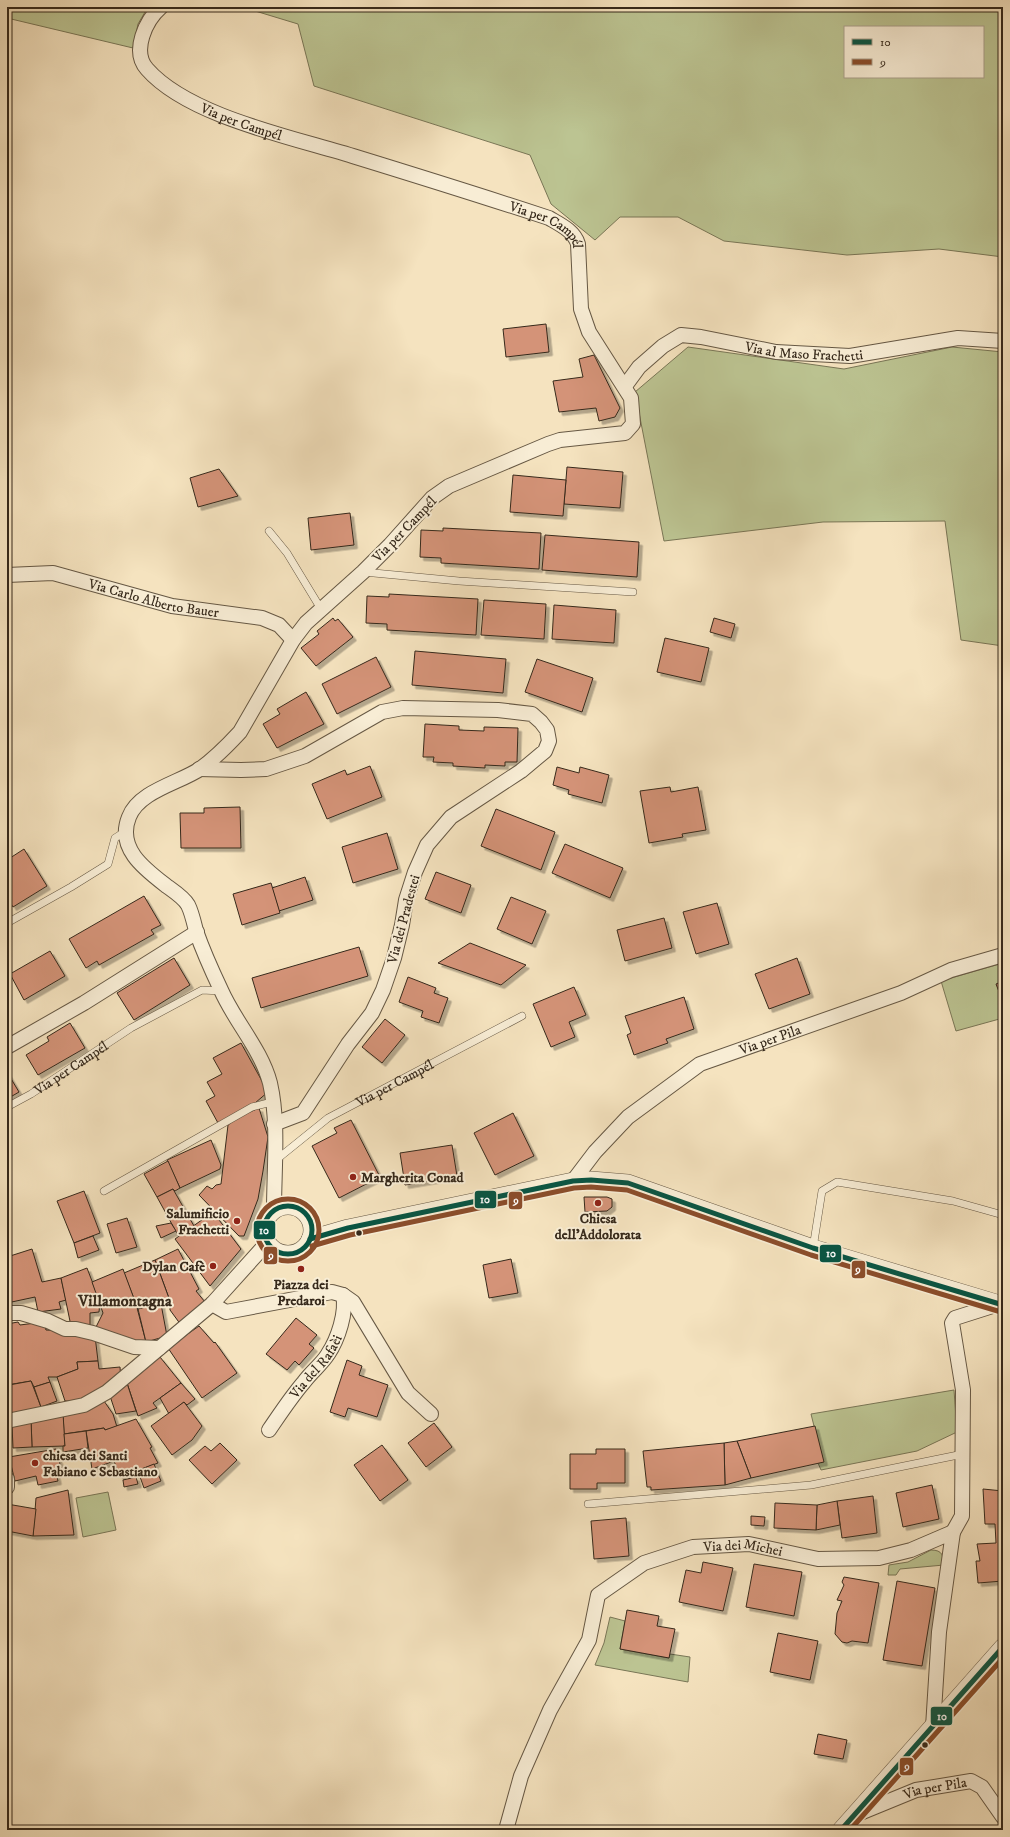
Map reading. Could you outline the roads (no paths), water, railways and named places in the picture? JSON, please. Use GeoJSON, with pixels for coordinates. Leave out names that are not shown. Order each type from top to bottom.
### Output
{"type":"FeatureCollection","features":[{"type":"Feature","properties":{"kind":"street","name":"Via per Campél"},"geometry":{"type":"LineString","coordinates":[[161,7],[150,20],[144,32],[141,57],[147,69],[178,95],[202,107],[260,129],[334,150],[542,216],[569,230],[576,237],[578,244],[581,309],[589,332],[625,386],[631,398],[633,424],[625,433],[615,436],[560,440],[449,486],[432,498],[418,511],[390,545],[363,572],[306,623],[294,640],[240,732],[230,743],[200,769],[160,788],[146,798],[134,808],[129,817],[126,830],[129,849],[136,861],[178,894],[188,905],[197,932],[221,991],[260,1060],[270,1083],[274,1124],[274,1210]]}},
{"type":"Feature","properties":{"kind":"street","name":"Via al Maso Frachetti"},"geometry":{"type":"LineString","coordinates":[[625,386],[639,367],[663,346],[681,335],[717,339],[776,352],[843,356],[958,338],[1003,341]]}},
{"type":"Feature","properties":{"kind":"street","name":"Via Carlo Alberto Bauer"},"geometry":{"type":"LineString","coordinates":[[7,575],[53,573],[172,606],[262,618],[279,625],[294,640]]}},
{"type":"Feature","properties":{"kind":"street","name":"Via per Campél"},"geometry":{"type":"LineString","coordinates":[[200,769],[266,769],[305,756],[382,712],[403,708],[498,710],[532,714],[541,722],[546,730]]}},
{"type":"Feature","properties":{"kind":"street","name":"Via dei Pradestei"},"geometry":{"type":"LineString","coordinates":[[274,1124],[303,1113],[348,1044],[372,1012],[383,990],[394,958],[406,900],[415,872],[427,845],[451,818],[521,771],[545,751],[549,741],[546,730]]}},
{"type":"Feature","properties":{"kind":"street"},"geometry":{"type":"LineString","coordinates":[[7,1047],[84,1003],[197,932]]}},
{"type":"Feature","properties":{"kind":"street","name":"Via per Pila"},"geometry":{"type":"LineString","coordinates":[[573,1180],[595,1152],[628,1117],[700,1064],[901,993],[951,970],[1003,955]]}},
{"type":"Feature","properties":{"kind":"street"},"geometry":{"type":"LineString","coordinates":[[310,1239],[348,1228],[573,1180],[628,1183],[813,1248],[952,1291],[1001,1304]]}},
{"type":"Feature","properties":{"kind":"street"},"geometry":{"type":"LineString","coordinates":[[284,1206],[294,1207],[303,1211],[309,1219],[312,1229],[310,1239],[302,1249],[290,1254],[281,1253],[273,1249],[267,1243],[263,1231],[266,1219],[274,1210],[284,1206]]}},
{"type":"Feature","properties":{"kind":"street"},"geometry":{"type":"LineString","coordinates":[[7,1421],[84,1405],[107,1392],[212,1304],[267,1243]]}},
{"type":"Feature","properties":{"kind":"street"},"geometry":{"type":"LineString","coordinates":[[212,1304],[226,1312],[332,1292],[343,1295],[353,1302],[408,1393],[431,1414]]}},
{"type":"Feature","properties":{"kind":"street","name":"Via del Rafaèi"},"geometry":{"type":"LineString","coordinates":[[269,1430],[303,1382],[328,1355],[335,1341],[340,1323],[343,1310],[343,1295]]}},
{"type":"Feature","properties":{"kind":"street"},"geometry":{"type":"LineString","coordinates":[[933,1727],[939,1632],[953,1532],[962,1516],[962,1390],[952,1323],[955,1318],[1001,1304]]}},
{"type":"Feature","properties":{"kind":"street"},"geometry":{"type":"LineString","coordinates":[[7,1313],[28,1315],[48,1321],[65,1329],[76,1329],[93,1333],[134,1347],[159,1348]]}},
{"type":"Feature","properties":{"kind":"street"},"geometry":{"type":"LineString","coordinates":[[7,1479],[7,1487]]}},
{"type":"Feature","properties":{"kind":"street","name":"Via dei Michei"},"geometry":{"type":"LineString","coordinates":[[506,1830],[521,1776],[550,1710],[589,1640],[598,1595],[644,1563],[693,1547],[749,1544],[818,1559],[879,1558],[911,1550],[953,1532]]}},
{"type":"Feature","properties":{"kind":"street"},"geometry":{"type":"LineString","coordinates":[[841,1830],[1003,1647]]}},
{"type":"Feature","properties":{"kind":"street","name":"Via per Pila"},"geometry":{"type":"LineString","coordinates":[[854,1816],[916,1790],[971,1781],[982,1787],[1003,1817]]}},
{"type":"Feature","properties":{"kind":"lane"},"geometry":{"type":"LineString","coordinates":[[270,531],[286,553],[321,610]]}},
{"type":"Feature","properties":{"kind":"lane","name":"Via per Campél"},"geometry":{"type":"LineString","coordinates":[[363,572],[475,582],[633,592]]}},
{"type":"Feature","properties":{"kind":"lane","name":"Via per Campél"},"geometry":{"type":"LineString","coordinates":[[7,923],[108,864],[115,838],[126,830]]}},
{"type":"Feature","properties":{"kind":"lane","name":"Via per Campél"},"geometry":{"type":"LineString","coordinates":[[7,1107],[30,1094],[132,1028],[202,990],[221,991]]}},
{"type":"Feature","properties":{"kind":"lane","name":"Via per Campél"},"geometry":{"type":"LineString","coordinates":[[274,1162],[328,1118],[522,1016]]}},
{"type":"Feature","properties":{"kind":"lane"},"geometry":{"type":"LineString","coordinates":[[104,1191],[252,1107],[272,1102]]}},
{"type":"Feature","properties":{"kind":"lane"},"geometry":{"type":"LineString","coordinates":[[813,1248],[822,1191],[837,1182],[952,1201],[1003,1215]]}},
{"type":"Feature","properties":{"kind":"lane"},"geometry":{"type":"LineString","coordinates":[[588,1504],[811,1484],[963,1454]]}},
{"type":"Feature","properties":{"kind":"place","name":"Margherita Conad"},"geometry":{"type":"Point","coordinates":[353,1177]}},
{"type":"Feature","properties":{"kind":"place","name":"Chiesa dell'Addolorata"},"geometry":{"type":"Point","coordinates":[598,1203]}},
{"type":"Feature","properties":{"kind":"place","name":"Salumificio Frachetti"},"geometry":{"type":"Point","coordinates":[237,1221]}},
{"type":"Feature","properties":{"kind":"place","name":"Dylan Cafè"},"geometry":{"type":"Point","coordinates":[213,1266]}},
{"type":"Feature","properties":{"kind":"place","name":"Piazza dei Predaroi"},"geometry":{"type":"Point","coordinates":[301,1269]}},
{"type":"Feature","properties":{"kind":"place","name":"chiesa dei Santi Fabiano e Sebastiano"},"geometry":{"type":"Point","coordinates":[35,1463]}},
{"type":"Feature","properties":{"kind":"district","name":"Villamontagna"},"geometry":{"type":"Point","coordinates":[125,1300]}}]}
